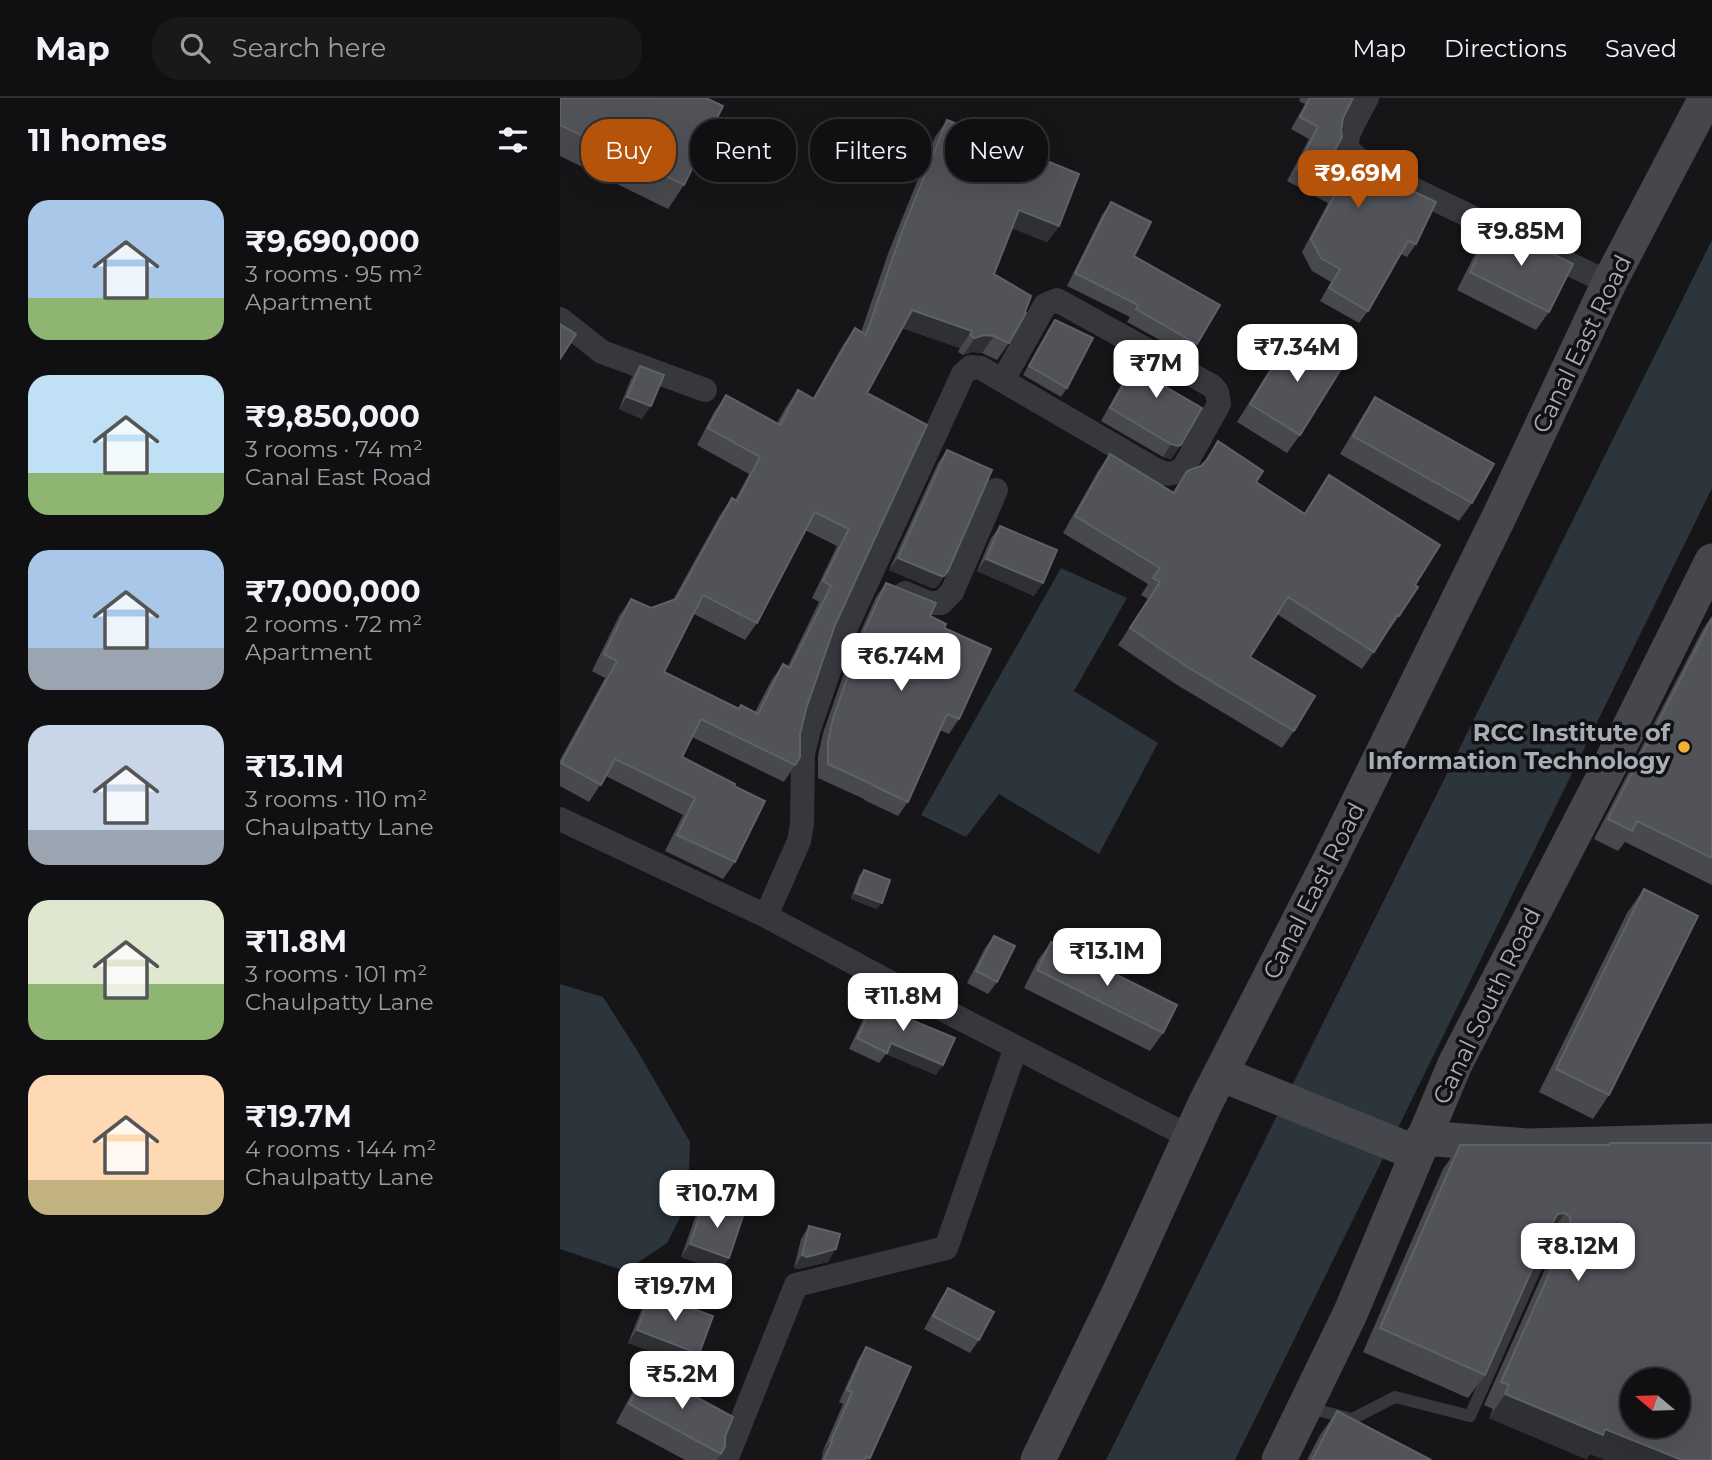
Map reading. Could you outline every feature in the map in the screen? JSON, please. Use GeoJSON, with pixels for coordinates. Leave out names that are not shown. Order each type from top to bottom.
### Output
{"type":"FeatureCollection","features":[{"type":"Feature","properties":{"kind":"main road","name":"Canal East Road"},"geometry":{"type":"LineString","coordinates":[[1038,1460],[1119,1293],[1190,1137],[1237,1081],[1330,860],[1493,529],[1609,283],[1706,98]]}},
{"type":"Feature","properties":{"kind":"main road","name":"Canal South Road"},"geometry":{"type":"LineString","coordinates":[[1279,1460],[1350,1314],[1413,1145],[1629,728],[1696,607],[1711,564]]}},
{"type":"Feature","properties":{"kind":"main road"},"geometry":{"type":"LineString","coordinates":[[1237,1081],[1413,1145],[1527,1146],[1712,1141]]}},
{"type":"Feature","properties":{"kind":"street"},"geometry":{"type":"LineString","coordinates":[[1367,98],[1346,142],[1348,151],[1358,160],[1609,283]]}},
{"type":"Feature","properties":{"kind":"street"},"geometry":{"type":"LineString","coordinates":[[766,916],[799,841],[802,824],[803,754],[837,647],[963,374],[971,367],[981,368],[1168,475],[1183,469],[1219,404],[1217,392],[1212,386],[1057,300],[1045,305],[1003,380]]}},
{"type":"Feature","properties":{"kind":"street"},"geometry":{"type":"LineString","coordinates":[[560,319],[603,352],[705,390]]}},
{"type":"Feature","properties":{"kind":"street"},"geometry":{"type":"LineString","coordinates":[[869,578],[929,603],[941,603],[952,592],[996,490]]}},
{"type":"Feature","properties":{"kind":"street"},"geometry":{"type":"LineString","coordinates":[[560,819],[766,916],[1190,1137]]}},
{"type":"Feature","properties":{"kind":"street"},"geometry":{"type":"LineString","coordinates":[[726,1460],[796,1285],[946,1248],[1016,1047]]}},
{"type":"Feature","properties":{"kind":"lane"},"geometry":{"type":"LineString","coordinates":[[1305,1408],[1352,1419],[1395,1397],[1470,1416],[1546,1245]]}},
{"type":"Feature","properties":{"kind":"shaded area"},"geometry":{"type":"Polygon","coordinates":[[[1712,240],[1712,488],[1235,1460],[1106,1460],[1712,240]]]}},
{"type":"Feature","properties":{"kind":"shaded area"},"geometry":{"type":"Polygon","coordinates":[[[1061,568],[1127,598],[1074,691],[1158,743],[1099,854],[999,794],[966,837],[921,815],[1061,568]]]}},
{"type":"Feature","properties":{"kind":"shaded area"},"geometry":{"type":"Polygon","coordinates":[[[560,984],[603,997],[690,1142],[688,1202],[667,1243],[625,1271],[560,1249],[560,984]]]}},
{"type":"Feature","properties":{"kind":"building"},"geometry":{"type":"Polygon","coordinates":[[[560,98],[706,98],[723,106],[717,119],[690,119],[690,173],[684,185],[676,181],[676,119],[581,119],[581,135],[560,125],[560,98]]]}},
{"type":"Feature","properties":{"kind":"building"},"geometry":{"type":"Polygon","coordinates":[[[1310,98],[1353,98],[1343,118],[1342,137],[1334,152],[1395,185],[1396,183],[1436,202],[1416,244],[1408,241],[1368,311],[1329,288],[1340,269],[1321,258],[1311,239],[1337,191],[1296,169],[1318,127],[1300,117],[1310,98]]]}},
{"type":"Feature","properties":{"kind":"building"},"geometry":{"type":"Polygon","coordinates":[[[945,125],[945,182],[1048,182],[1048,161],[1079,174],[1059,226],[1019,210],[994,274],[1031,296],[1026,313],[1009,343],[994,336],[975,338],[970,335],[972,331],[912,310],[867,393],[927,425],[835,625],[806,709],[800,734],[800,757],[795,765],[701,719],[682,757],[765,801],[735,862],[677,835],[695,798],[615,759],[601,785],[561,763],[617,661],[604,654],[631,599],[651,608],[676,599],[732,498],[737,501],[760,457],[708,428],[726,395],[780,425],[798,390],[814,399],[855,328],[866,335],[922,182],[931,182],[931,160],[945,125]],[[815,512],[757,623],[703,595],[664,672],[739,709],[741,705],[758,714],[783,664],[790,668],[831,586],[823,581],[849,529],[815,512]]]}},
{"type":"Feature","properties":{"kind":"building"},"geometry":{"type":"Polygon","coordinates":[[[1111,202],[1151,222],[1134,256],[1220,305],[1197,344],[1136,309],[1138,305],[1075,273],[1111,202]]]}},
{"type":"Feature","properties":{"kind":"building"},"geometry":{"type":"Polygon","coordinates":[[[1494,224],[1573,264],[1549,312],[1470,272],[1494,224]]]}},
{"type":"Feature","properties":{"kind":"building"},"geometry":{"type":"Polygon","coordinates":[[[1055,320],[1093,338],[1067,388],[1029,366],[1055,320]]]}},
{"type":"Feature","properties":{"kind":"building"},"geometry":{"type":"Polygon","coordinates":[[[560,324],[576,334],[560,359],[560,324]]]}},
{"type":"Feature","properties":{"kind":"building"},"geometry":{"type":"Polygon","coordinates":[[[1294,333],[1344,364],[1300,435],[1250,404],[1294,333]]]}},
{"type":"Feature","properties":{"kind":"building"},"geometry":{"type":"Polygon","coordinates":[[[1144,348],[1177,367],[1166,387],[1202,408],[1181,445],[1171,444],[1110,408],[1144,348]]]}},
{"type":"Feature","properties":{"kind":"building"},"geometry":{"type":"Polygon","coordinates":[[[640,366],[664,375],[651,406],[627,397],[640,366]]]}},
{"type":"Feature","properties":{"kind":"building"},"geometry":{"type":"Polygon","coordinates":[[[1375,397],[1494,464],[1472,503],[1353,436],[1375,397]]]}},
{"type":"Feature","properties":{"kind":"building"},"geometry":{"type":"Polygon","coordinates":[[[1218,441],[1263,471],[1256,482],[1305,514],[1329,475],[1440,545],[1415,585],[1418,587],[1374,652],[1288,597],[1250,657],[1315,696],[1294,731],[1186,666],[1130,628],[1160,582],[1153,578],[1160,568],[1075,516],[1110,454],[1174,493],[1187,471],[1201,466],[1218,441]]]}},
{"type":"Feature","properties":{"kind":"building"},"geometry":{"type":"Polygon","coordinates":[[[947,450],[992,470],[948,571],[941,576],[898,558],[947,450]]]}},
{"type":"Feature","properties":{"kind":"building"},"geometry":{"type":"Polygon","coordinates":[[[1000,526],[1057,550],[1043,583],[986,559],[1000,526]]]}},
{"type":"Feature","properties":{"kind":"building"},"geometry":{"type":"Polygon","coordinates":[[[886,583],[936,603],[930,616],[946,624],[944,628],[991,649],[959,719],[947,714],[908,802],[828,764],[828,741],[833,719],[861,638],[886,583]]]}},
{"type":"Feature","properties":{"kind":"building","name":"RCC Institute of Information Technology"},"geometry":{"type":"Polygon","coordinates":[[[1712,618],[1712,858],[1637,821],[1632,831],[1608,819],[1712,618]]]}},
{"type":"Feature","properties":{"kind":"building"},"geometry":{"type":"Polygon","coordinates":[[[864,870],[890,880],[882,903],[855,893],[864,870]]]}},
{"type":"Feature","properties":{"kind":"building"},"geometry":{"type":"Polygon","coordinates":[[[1644,889],[1698,916],[1609,1095],[1556,1069],[1644,889]]]}},
{"type":"Feature","properties":{"kind":"building"},"geometry":{"type":"Polygon","coordinates":[[[994,936],[1015,946],[997,982],[976,971],[994,936]]]}},
{"type":"Feature","properties":{"kind":"building"},"geometry":{"type":"Polygon","coordinates":[[[1051,942],[1177,1005],[1163,1033],[1037,970],[1051,942]]]}},
{"type":"Feature","properties":{"kind":"building"},"geometry":{"type":"Polygon","coordinates":[[[877,996],[907,1010],[904,1017],[955,1038],[943,1065],[891,1043],[887,1053],[857,1038],[877,996]]]}},
{"type":"Feature","properties":{"kind":"building"},"geometry":{"type":"Polygon","coordinates":[[[1712,1143],[1712,1460],[1682,1460],[1627,1438],[1690,1438],[1690,1368],[1620,1368],[1620,1435],[1605,1429],[1603,1435],[1505,1394],[1509,1385],[1501,1382],[1571,1225],[1570,1217],[1565,1213],[1558,1214],[1555,1218],[1485,1375],[1380,1328],[1460,1145],[1712,1143]]]}},
{"type":"Feature","properties":{"kind":"building"},"geometry":{"type":"Polygon","coordinates":[[[704,1203],[743,1216],[729,1258],[690,1244],[704,1203]]]}},
{"type":"Feature","properties":{"kind":"building"},"geometry":{"type":"Polygon","coordinates":[[[809,1226],[840,1234],[836,1249],[807,1257],[802,1255],[809,1226]]]}},
{"type":"Feature","properties":{"kind":"building"},"geometry":{"type":"Polygon","coordinates":[[[948,1288],[994,1312],[979,1340],[933,1316],[948,1288]]]}},
{"type":"Feature","properties":{"kind":"building"},"geometry":{"type":"Polygon","coordinates":[[[651,1293],[713,1316],[699,1354],[637,1330],[651,1293]]]}},
{"type":"Feature","properties":{"kind":"building"},"geometry":{"type":"Polygon","coordinates":[[[866,1347],[911,1367],[870,1458],[866,1456],[864,1460],[824,1460],[852,1392],[847,1390],[866,1347]]]}},
{"type":"Feature","properties":{"kind":"building"},"geometry":{"type":"Polygon","coordinates":[[[647,1370],[733,1417],[721,1454],[629,1404],[647,1370]]]}},
{"type":"Feature","properties":{"kind":"building"},"geometry":{"type":"Polygon","coordinates":[[[1337,1411],[1431,1460],[1312,1460],[1337,1411]]]}},
{"type":"Feature","properties":{"kind":"place","name":"RCC Institute of Information Technology"},"geometry":{"type":"Point","coordinates":[1684,747]}}]}
